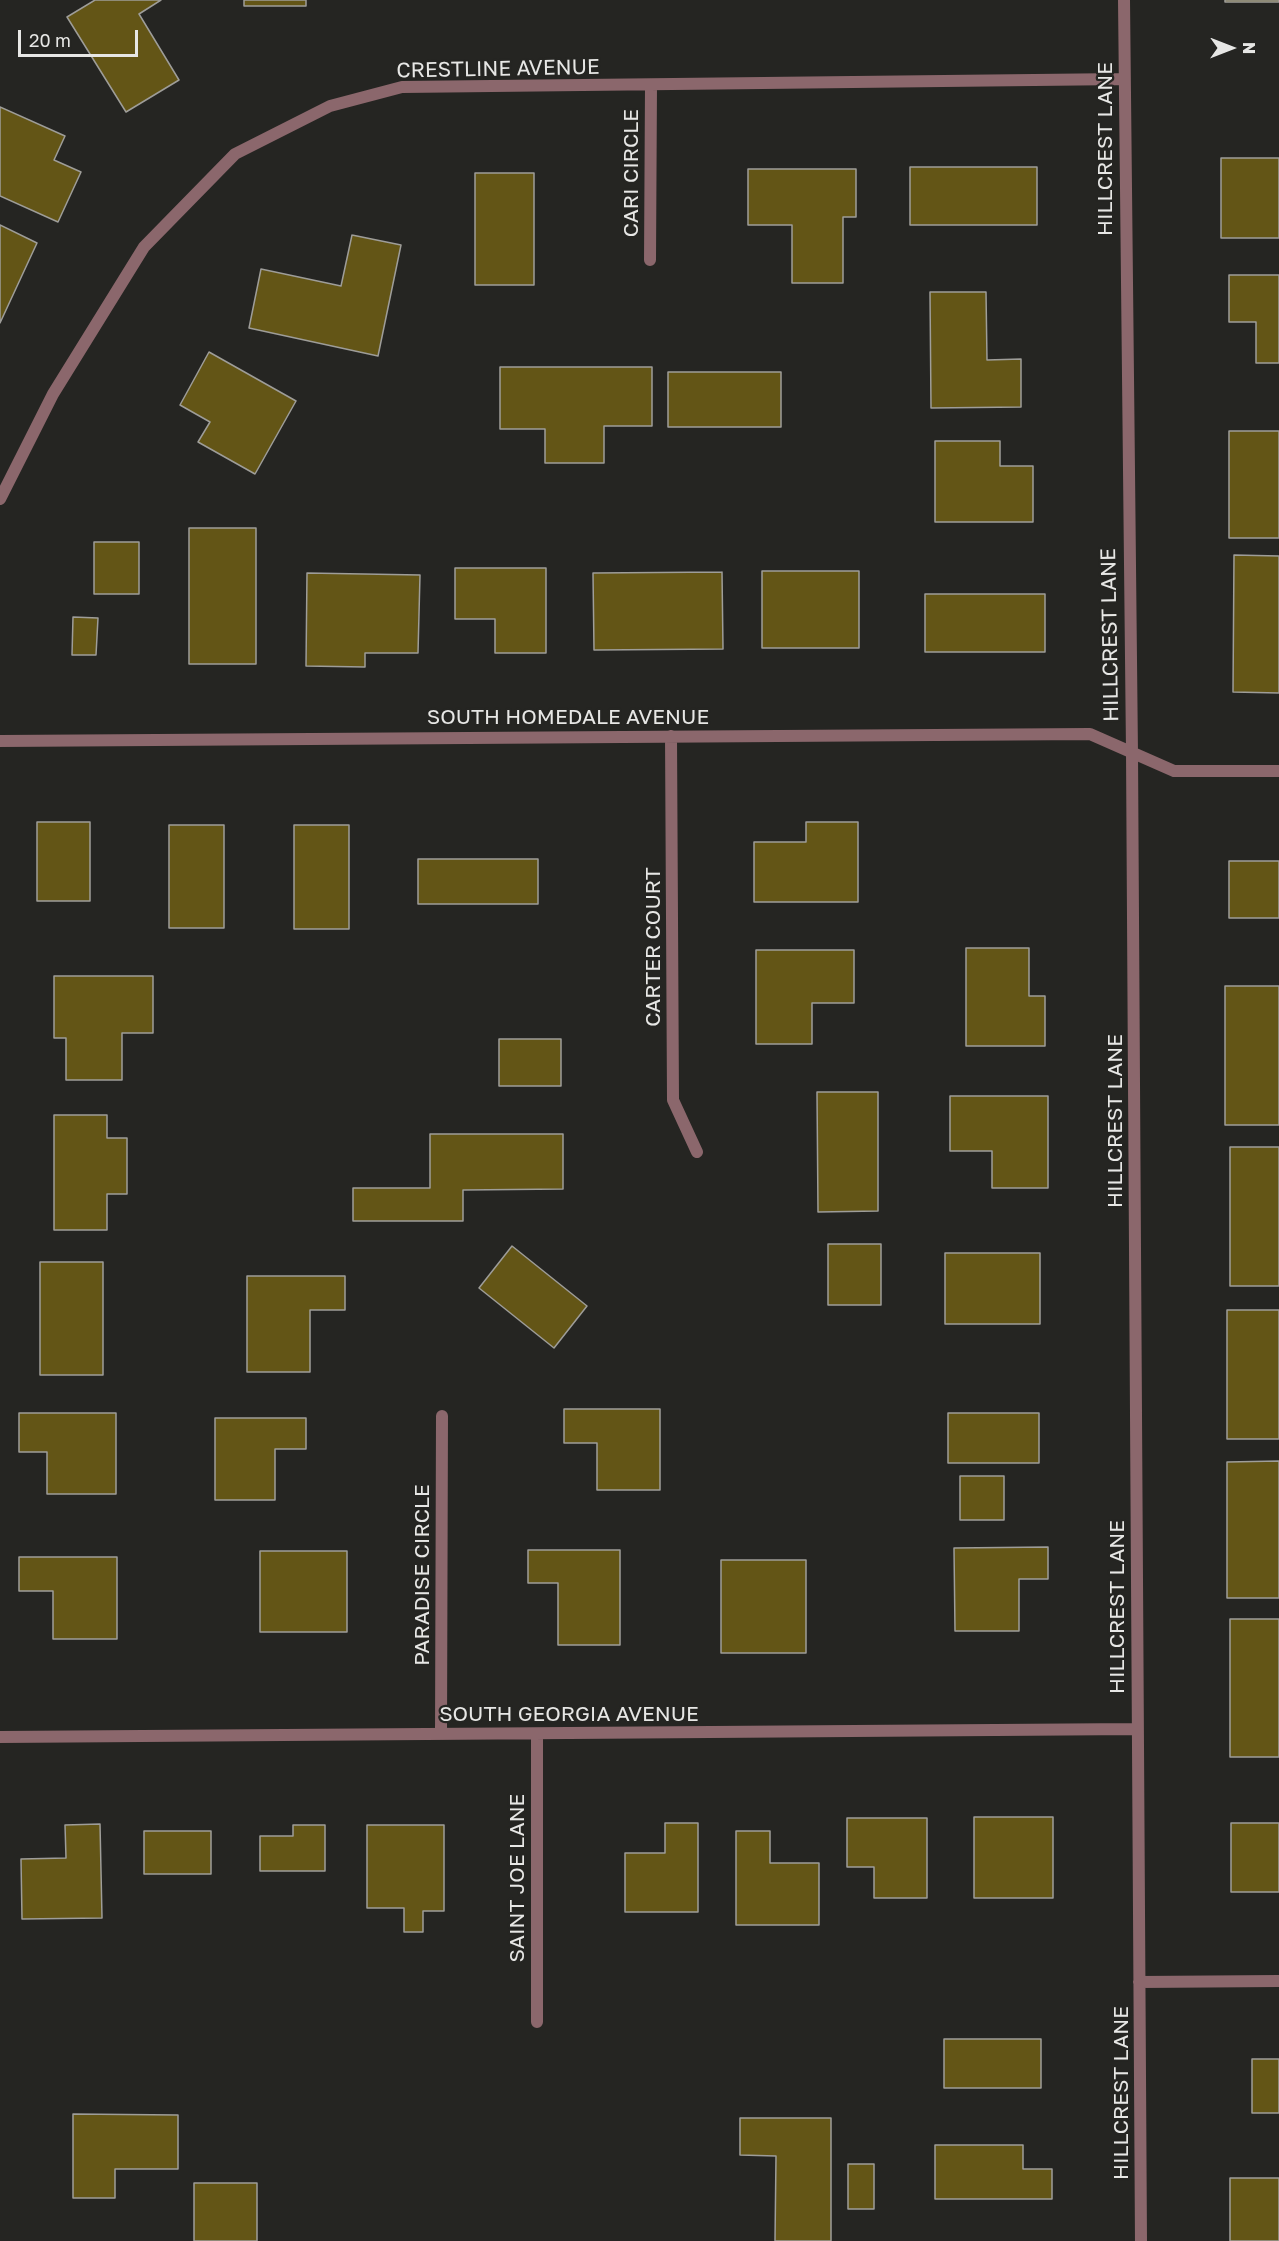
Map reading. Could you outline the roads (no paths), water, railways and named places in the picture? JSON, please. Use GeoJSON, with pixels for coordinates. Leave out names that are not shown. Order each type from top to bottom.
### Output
{"type":"FeatureCollection","features":[{"type":"Feature","properties":{"kind":"street","name":"HILLCREST LANE"},"geometry":{"type":"LineString","coordinates":[[1124,0],[1132,752],[1141,2241]]}},
{"type":"Feature","properties":{"kind":"street","name":"CRESTLINE AVENUE"},"geometry":{"type":"LineString","coordinates":[[0,499],[52,394],[144,246],[235,154],[330,106],[402,87],[1124,79]]}},
{"type":"Feature","properties":{"kind":"street","name":"CARI CIRCLE"},"geometry":{"type":"LineString","coordinates":[[650,260],[651,86]]}},
{"type":"Feature","properties":{"kind":"street","name":"SOUTH HOMEDALE AVENUE"},"geometry":{"type":"LineString","coordinates":[[0,741],[1090,734],[1174,771],[1279,771]]}},
{"type":"Feature","properties":{"kind":"street","name":"CARTER COURT"},"geometry":{"type":"LineString","coordinates":[[672,736],[674,1100],[697,1152]]}},
{"type":"Feature","properties":{"kind":"street","name":"PARADISE CIRCLE"},"geometry":{"type":"LineString","coordinates":[[441,1734],[442,1416]]}},
{"type":"Feature","properties":{"kind":"street","name":"SOUTH GEORGIA AVENUE"},"geometry":{"type":"LineString","coordinates":[[0,1737],[1137,1730]]}},
{"type":"Feature","properties":{"kind":"street","name":"SAINT JOE LANE"},"geometry":{"type":"LineString","coordinates":[[537,1734],[537,2022]]}},
{"type":"Feature","properties":{"kind":"street"},"geometry":{"type":"LineString","coordinates":[[1139,1982],[1279,1981]]}}]}
